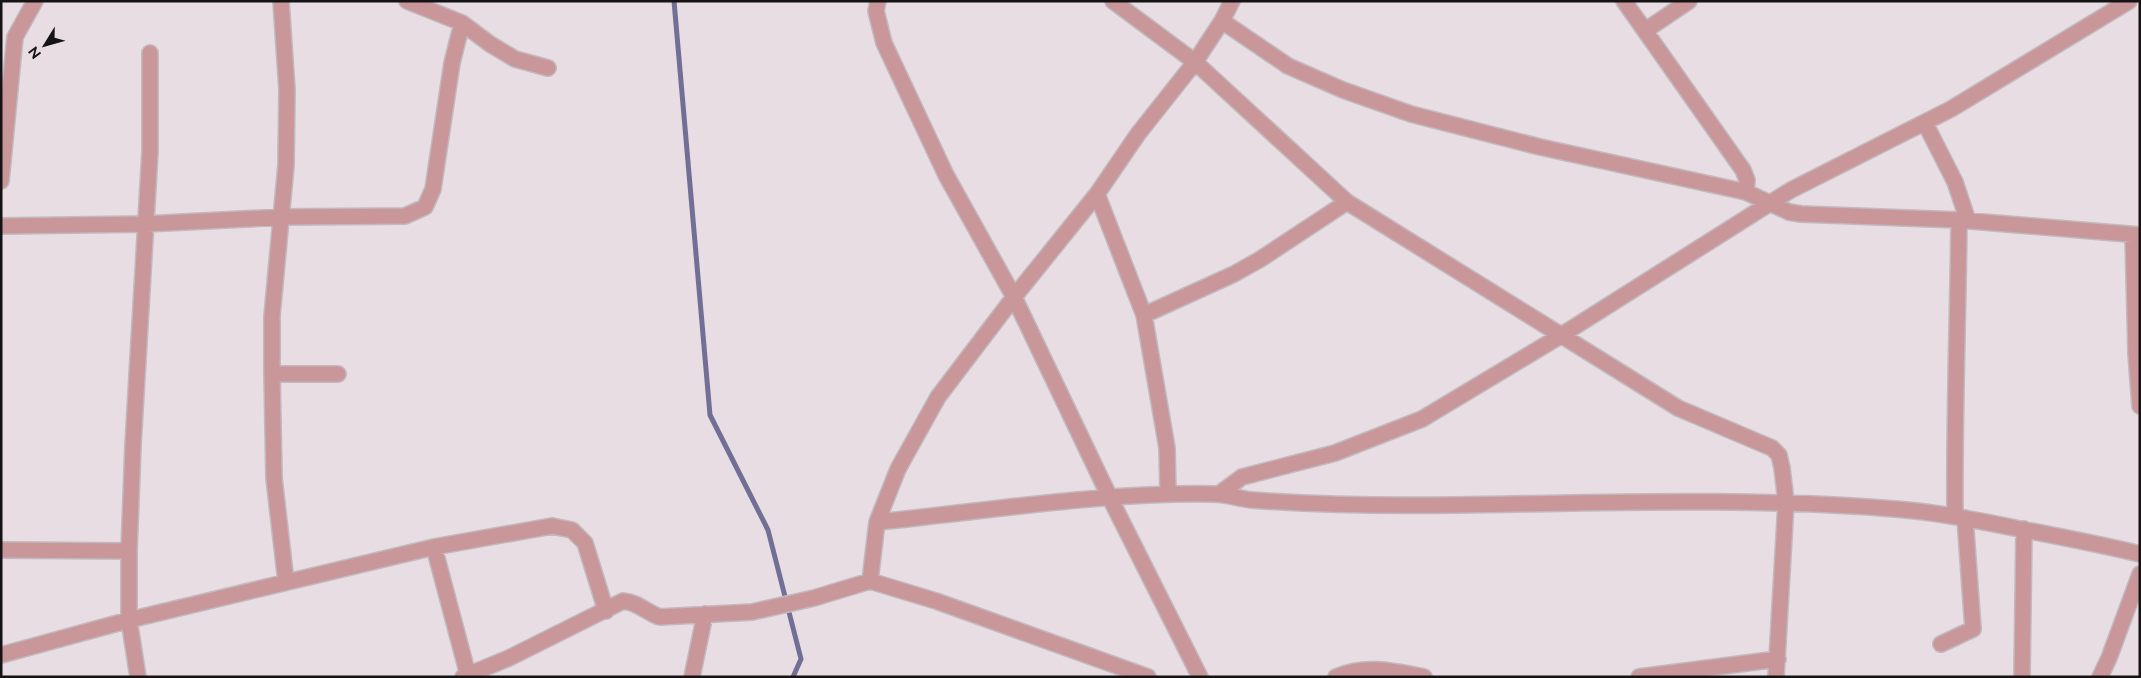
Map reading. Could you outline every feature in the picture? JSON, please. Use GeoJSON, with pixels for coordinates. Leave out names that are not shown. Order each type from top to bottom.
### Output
{"type":"FeatureCollection","features":[{"type":"Feature","properties":{"kind":"street"},"geometry":{"type":"LineString","coordinates":[[1,182],[15,38],[35,1]]}},
{"type":"Feature","properties":{"kind":"street"},"geometry":{"type":"LineString","coordinates":[[281,1],[287,90],[283,217],[272,316],[272,374],[274,478],[286,582]]}},
{"type":"Feature","properties":{"kind":"street"},"geometry":{"type":"LineString","coordinates":[[407,1],[462,23],[490,44],[515,59],[548,68]]}},
{"type":"Feature","properties":{"kind":"street"},"geometry":{"type":"LineString","coordinates":[[878,1],[876,11],[884,43],[946,174],[1014,297],[1110,498],[1200,677]]}},
{"type":"Feature","properties":{"kind":"street"},"geometry":{"type":"LineString","coordinates":[[1114,1],[1195,62],[1347,202],[1678,408],[1772,448],[1779,455],[1786,502],[1776,677]]}},
{"type":"Feature","properties":{"kind":"street"},"geometry":{"type":"LineString","coordinates":[[870,581],[877,522],[898,468],[938,398],[1014,297],[1097,194],[1138,134],[1195,62],[1222,21],[1232,1]]}},
{"type":"Feature","properties":{"kind":"street"},"geometry":{"type":"LineString","coordinates":[[1624,1],[1743,170],[1747,180],[1746,192]]}},
{"type":"Feature","properties":{"kind":"street"},"geometry":{"type":"LineString","coordinates":[[1646,30],[1689,1]]}},
{"type":"Feature","properties":{"kind":"street"},"geometry":{"type":"LineString","coordinates":[[1219,494],[1242,477],[1334,453],[1422,419],[1560,336],[1791,190],[1925,123],[2129,1]]}},
{"type":"Feature","properties":{"kind":"street"},"geometry":{"type":"LineString","coordinates":[[1222,21],[1288,66],[1343,90],[1411,114],[1540,147],[1746,192],[1788,212],[1964,221],[2137,235],[2136,354],[2140,406]]}},
{"type":"Feature","properties":{"kind":"street"},"geometry":{"type":"LineString","coordinates":[[1,226],[145,224],[283,217],[405,216],[425,207],[433,189],[452,63],[462,23]]}},
{"type":"Feature","properties":{"kind":"street"},"geometry":{"type":"LineString","coordinates":[[138,677],[129,620],[129,551],[133,445],[150,151],[150,53]]}},
{"type":"Feature","properties":{"kind":"street"},"geometry":{"type":"LineString","coordinates":[[1925,123],[1955,182],[1964,221],[1954,410],[1960,517],[1973,624],[1970,632],[1941,644]]}},
{"type":"Feature","properties":{"kind":"street"},"geometry":{"type":"LineString","coordinates":[[1097,194],[1144,315],[1167,448],[1168,494]]}},
{"type":"Feature","properties":{"kind":"street"},"geometry":{"type":"LineString","coordinates":[[1144,315],[1251,264],[1347,202]]}},
{"type":"Feature","properties":{"kind":"street"},"geometry":{"type":"LineString","coordinates":[[272,374],[338,374]]}},
{"type":"Feature","properties":{"kind":"street"},"geometry":{"type":"LineString","coordinates":[[877,522],[1110,498],[1168,494],[1219,494],[1249,500],[1434,505],[1581,502],[1786,502],[1898,509],[1960,517],[2140,554]]}},
{"type":"Feature","properties":{"kind":"street"},"geometry":{"type":"LineString","coordinates":[[1,655],[129,620],[434,547],[552,526],[572,530],[585,543],[606,611]]}},
{"type":"Feature","properties":{"kind":"street"},"geometry":{"type":"LineString","coordinates":[[2022,677],[2024,530]]}},
{"type":"Feature","properties":{"kind":"street"},"geometry":{"type":"LineString","coordinates":[[434,547],[472,675],[624,601],[639,605],[652,615],[660,617],[752,612],[814,598],[870,581],[936,601],[1128,673],[1148,677]]}},
{"type":"Feature","properties":{"kind":"street"},"geometry":{"type":"LineString","coordinates":[[1,550],[129,551]]}},
{"type":"Feature","properties":{"kind":"street"},"geometry":{"type":"LineString","coordinates":[[2100,677],[2113,648],[2140,574]]}},
{"type":"Feature","properties":{"kind":"street"},"geometry":{"type":"LineString","coordinates":[[692,677],[705,614]]}},
{"type":"Feature","properties":{"kind":"street"},"geometry":{"type":"LineString","coordinates":[[1639,677],[1778,659]]}},
{"type":"Feature","properties":{"kind":"street"},"geometry":{"type":"LineString","coordinates":[[1336,677],[1371,669],[1424,677]]}},
{"type":"Feature","properties":{"kind":"waterway"},"geometry":{"type":"LineString","coordinates":[[674,1],[710,415],[768,530],[801,659],[793,677]]}}]}
